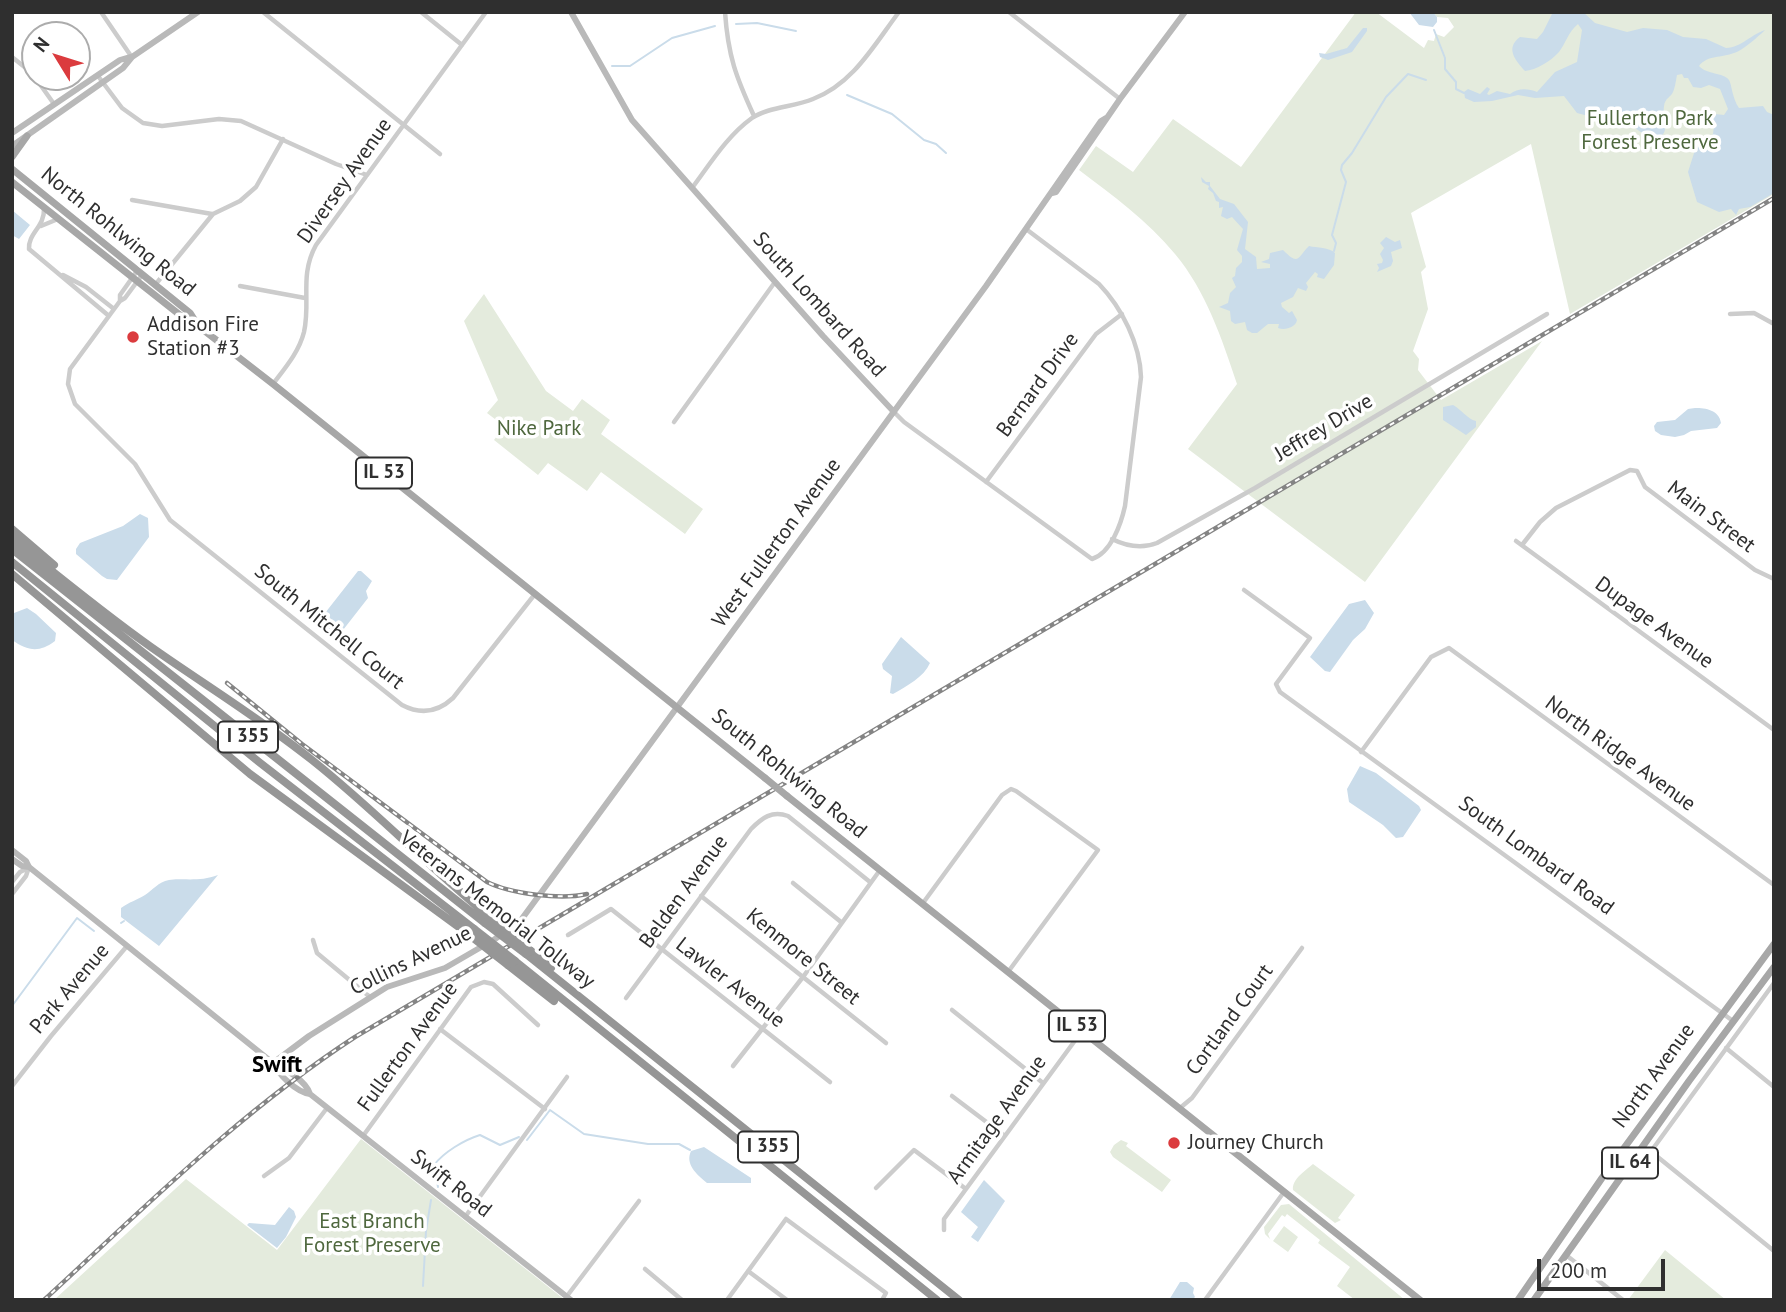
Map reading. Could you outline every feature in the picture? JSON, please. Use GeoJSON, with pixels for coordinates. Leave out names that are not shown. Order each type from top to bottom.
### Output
{"type":"FeatureCollection","features":[{"type":"Feature","properties":{"kind":"highway"},"geometry":{"type":"LineString","coordinates":[[12,529],[113,619]]}},
{"type":"Feature","properties":{"kind":"highway"},"geometry":{"type":"LineString","coordinates":[[12,539],[113,619],[314,761],[379,816],[488,921]]}},
{"type":"Feature","properties":{"kind":"highway","name":"Veterans Memorial Tollway"},"geometry":{"type":"LineString","coordinates":[[12,549],[528,952],[959,1300]]}},
{"type":"Feature","properties":{"kind":"highway","name":"Veterans Memorial Tollway"},"geometry":{"type":"LineString","coordinates":[[12,562],[470,931],[608,1037],[937,1300]]}},
{"type":"Feature","properties":{"kind":"highway"},"geometry":{"type":"LineString","coordinates":[[12,574],[250,774],[470,931]]}},
{"type":"Feature","properties":{"kind":"highway"},"geometry":{"type":"LineString","coordinates":[[12,582],[79,631]]}},
{"type":"Feature","properties":{"kind":"main road"},"geometry":{"type":"LineString","coordinates":[[21,176],[12,159],[27,136]]}},
{"type":"Feature","properties":{"kind":"main road","name":"North Rohlwing Road"},"geometry":{"type":"LineString","coordinates":[[12,169],[185,319],[197,325],[273,384]]}},
{"type":"Feature","properties":{"kind":"main road","name":"North Rohlwing Road"},"geometry":{"type":"LineString","coordinates":[[12,182],[137,276],[155,285],[190,313],[197,325]]}},
{"type":"Feature","properties":{"kind":"main road","name":"South Rohlwing Road"},"geometry":{"type":"LineString","coordinates":[[273,384],[1284,1191]]}},
{"type":"Feature","properties":{"kind":"main road","name":"North Avenue"},"geometry":{"type":"LineString","coordinates":[[1518,1300],[1608,1169],[1774,944]]}},
{"type":"Feature","properties":{"kind":"main road","name":"North Avenue"},"geometry":{"type":"LineString","coordinates":[[1534,1300],[1774,967]]}},
{"type":"Feature","properties":{"kind":"main road","name":"IL 53"},"geometry":{"type":"LineString","coordinates":[[1284,1191],[1420,1300]]}},
{"type":"Feature","properties":{"kind":"main road"},"geometry":{"type":"LineString","coordinates":[[1558,1243],[1566,1255]]}},
{"type":"Feature","properties":{"kind":"street"},"geometry":{"type":"LineString","coordinates":[[101,12],[132,57]]}},
{"type":"Feature","properties":{"kind":"street"},"geometry":{"type":"LineString","coordinates":[[12,146],[198,12]]}},
{"type":"Feature","properties":{"kind":"street"},"geometry":{"type":"LineString","coordinates":[[263,12],[440,154]]}},
{"type":"Feature","properties":{"kind":"street"},"geometry":{"type":"LineString","coordinates":[[421,12],[462,45]]}},
{"type":"Feature","properties":{"kind":"street","name":"Diversey Avenue"},"geometry":{"type":"LineString","coordinates":[[273,384],[301,343],[305,329],[306,274],[313,251],[486,12]]}},
{"type":"Feature","properties":{"kind":"street","name":"South Lombard Road"},"geometry":{"type":"LineString","coordinates":[[571,12],[632,120],[775,282],[904,422],[1093,559],[1101,556],[1112,539]]}},
{"type":"Feature","properties":{"kind":"street"},"geometry":{"type":"LineString","coordinates":[[725,12],[727,46],[734,72],[754,116]]}},
{"type":"Feature","properties":{"kind":"street"},"geometry":{"type":"LineString","coordinates":[[692,188],[736,131],[754,116],[811,100],[842,83],[861,64],[899,12]]}},
{"type":"Feature","properties":{"kind":"street"},"geometry":{"type":"LineString","coordinates":[[1009,12],[1120,99]]}},
{"type":"Feature","properties":{"kind":"street","name":"West Fullerton Avenue"},"geometry":{"type":"LineString","coordinates":[[528,912],[894,412],[1101,121],[1106,118],[1185,12]]}},
{"type":"Feature","properties":{"kind":"street"},"geometry":{"type":"LineString","coordinates":[[12,57],[32,74],[55,105]]}},
{"type":"Feature","properties":{"kind":"street"},"geometry":{"type":"LineString","coordinates":[[12,133],[120,60],[132,57]]}},
{"type":"Feature","properties":{"kind":"street"},"geometry":{"type":"LineString","coordinates":[[98,76],[122,108],[143,123],[175,125],[219,119],[233,120],[256,127],[336,164],[367,175]]}},
{"type":"Feature","properties":{"kind":"street"},"geometry":{"type":"LineString","coordinates":[[155,285],[213,214],[240,201],[256,187],[283,139]]}},
{"type":"Feature","properties":{"kind":"street"},"geometry":{"type":"LineString","coordinates":[[132,200],[213,214]]}},
{"type":"Feature","properties":{"kind":"street"},"geometry":{"type":"LineString","coordinates":[[44,208],[41,226],[30,241],[30,249],[109,316],[120,300],[120,295],[137,276]]}},
{"type":"Feature","properties":{"kind":"street"},"geometry":{"type":"LineString","coordinates":[[41,226],[58,219]]}},
{"type":"Feature","properties":{"kind":"street"},"geometry":{"type":"LineString","coordinates":[[1026,229],[1099,284],[1122,314],[1139,358],[1141,377],[1125,506],[1112,539]]}},
{"type":"Feature","properties":{"kind":"street"},"geometry":{"type":"LineString","coordinates":[[60,274],[114,309]]}},
{"type":"Feature","properties":{"kind":"street"},"geometry":{"type":"LineString","coordinates":[[674,422],[775,282]]}},
{"type":"Feature","properties":{"kind":"street"},"geometry":{"type":"LineString","coordinates":[[240,286],[305,298]]}},
{"type":"Feature","properties":{"kind":"street"},"geometry":{"type":"LineString","coordinates":[[89,299],[93,293]]}},
{"type":"Feature","properties":{"kind":"street"},"geometry":{"type":"LineString","coordinates":[[1731,314],[1754,313],[1774,324]]}},
{"type":"Feature","properties":{"kind":"street","name":"Bernard Drive"},"geometry":{"type":"LineString","coordinates":[[986,482],[1096,334],[1122,314]]}},
{"type":"Feature","properties":{"kind":"street","name":"Jeffrey Drive"},"geometry":{"type":"LineString","coordinates":[[1112,539],[1134,546],[1157,543],[1255,488],[1547,314]]}},
{"type":"Feature","properties":{"kind":"street","name":"South Mitchell Court"},"geometry":{"type":"LineString","coordinates":[[109,316],[70,369],[67,379],[77,406],[135,464],[166,515],[402,705],[416,711],[428,712],[449,701],[535,594]]}},
{"type":"Feature","properties":{"kind":"street","name":"Main Street"},"geometry":{"type":"LineString","coordinates":[[1522,545],[1540,522],[1556,508],[1630,470],[1637,471],[1645,487],[1755,570],[1774,579]]}},
{"type":"Feature","properties":{"kind":"street","name":"Dupage Avenue"},"geometry":{"type":"LineString","coordinates":[[1516,541],[1774,730]]}},
{"type":"Feature","properties":{"kind":"street","name":"South Lombard Road"},"geometry":{"type":"LineString","coordinates":[[1244,590],[1310,638],[1276,685],[1280,692],[1733,1021]]}},
{"type":"Feature","properties":{"kind":"street","name":"North Ridge Avenue"},"geometry":{"type":"LineString","coordinates":[[1361,752],[1431,657],[1448,648],[1774,885]]}},
{"type":"Feature","properties":{"kind":"street"},"geometry":{"type":"LineString","coordinates":[[923,903],[1002,795],[1010,789],[1098,850],[1009,972]]}},
{"type":"Feature","properties":{"kind":"street","name":"Belden Avenue"},"geometry":{"type":"LineString","coordinates":[[626,998],[751,829],[762,818],[775,813],[788,816],[870,882]]}},
{"type":"Feature","properties":{"kind":"street"},"geometry":{"type":"LineString","coordinates":[[12,850],[26,861],[29,867],[26,876],[12,894]]}},
{"type":"Feature","properties":{"kind":"street"},"geometry":{"type":"LineString","coordinates":[[12,859],[29,867]]}},
{"type":"Feature","properties":{"kind":"street"},"geometry":{"type":"LineString","coordinates":[[12,882],[20,872],[29,867]]}},
{"type":"Feature","properties":{"kind":"street","name":"Swift Road"},"geometry":{"type":"LineString","coordinates":[[29,867],[273,1063],[277,1072],[304,1093],[310,1094],[569,1298]]}},
{"type":"Feature","properties":{"kind":"street"},"geometry":{"type":"LineString","coordinates":[[733,1066],[803,977],[880,869]]}},
{"type":"Feature","properties":{"kind":"street"},"geometry":{"type":"LineString","coordinates":[[793,883],[841,923]]}},
{"type":"Feature","properties":{"kind":"street","name":"Kenmore Street"},"geometry":{"type":"LineString","coordinates":[[701,896],[886,1043]]}},
{"type":"Feature","properties":{"kind":"street","name":"Lawler Avenue"},"geometry":{"type":"LineString","coordinates":[[568,935],[611,909],[830,1082]]}},
{"type":"Feature","properties":{"kind":"street","name":"Collins Avenue"},"geometry":{"type":"LineString","coordinates":[[273,1063],[370,997],[398,982],[445,968],[513,927],[528,912]]}},
{"type":"Feature","properties":{"kind":"street"},"geometry":{"type":"LineString","coordinates":[[313,940],[317,953],[370,997]]}},
{"type":"Feature","properties":{"kind":"street","name":"Park Avenue"},"geometry":{"type":"LineString","coordinates":[[12,1086],[127,946]]}},
{"type":"Feature","properties":{"kind":"street","name":"Cortland Court"},"geometry":{"type":"LineString","coordinates":[[1179,1108],[1192,1098],[1302,948]]}},
{"type":"Feature","properties":{"kind":"street","name":"Fullerton Avenue"},"geometry":{"type":"LineString","coordinates":[[362,1136],[471,987],[484,982],[494,984],[538,1025]]}},
{"type":"Feature","properties":{"kind":"street","name":"North Avenue"},"geometry":{"type":"LineString","coordinates":[[1774,982],[1653,1146],[1654,1154],[1774,1251]]}},
{"type":"Feature","properties":{"kind":"street"},"geometry":{"type":"LineString","coordinates":[[952,1010],[1043,1083]]}},
{"type":"Feature","properties":{"kind":"street"},"geometry":{"type":"LineString","coordinates":[[440,1029],[545,1109]]}},
{"type":"Feature","properties":{"kind":"street","name":"Armitage Avenue"},"geometry":{"type":"LineString","coordinates":[[944,1230],[944,1219],[1082,1030]]}},
{"type":"Feature","properties":{"kind":"street"},"geometry":{"type":"LineString","coordinates":[[1726,1048],[1774,1087]]}},
{"type":"Feature","properties":{"kind":"street"},"geometry":{"type":"LineString","coordinates":[[465,1217],[568,1077]]}},
{"type":"Feature","properties":{"kind":"street"},"geometry":{"type":"LineString","coordinates":[[952,1096],[1005,1136]]}},
{"type":"Feature","properties":{"kind":"street"},"geometry":{"type":"LineString","coordinates":[[264,1176],[282,1165],[327,1108]]}},
{"type":"Feature","properties":{"kind":"street"},"geometry":{"type":"LineString","coordinates":[[876,1188],[914,1150],[965,1189]]}},
{"type":"Feature","properties":{"kind":"street"},"geometry":{"type":"LineString","coordinates":[[1205,1300],[1284,1191]]}},
{"type":"Feature","properties":{"kind":"street"},"geometry":{"type":"LineString","coordinates":[[569,1298],[639,1201]]}},
{"type":"Feature","properties":{"kind":"street"},"geometry":{"type":"LineString","coordinates":[[727,1300],[786,1219],[886,1293],[882,1300]]}},
{"type":"Feature","properties":{"kind":"street"},"geometry":{"type":"LineString","coordinates":[[1566,1255],[1623,1300]]}},
{"type":"Feature","properties":{"kind":"street"},"geometry":{"type":"LineString","coordinates":[[645,1269],[682,1300]]}},
{"type":"Feature","properties":{"kind":"street"},"geometry":{"type":"LineString","coordinates":[[748,1271],[787,1300]]}},
{"type":"Feature","properties":{"kind":"green space","name":"Fullerton Park Forest Preserve"},"geometry":{"type":"Polygon","coordinates":[[[1356,12],[1376,12],[1424,48],[1428,40],[1434,41],[1436,34],[1444,37],[1454,27],[1448,18],[1437,17],[1433,12],[1774,12],[1774,194],[1570,314],[1531,144],[1411,213],[1426,267],[1421,272],[1428,309],[1413,351],[1419,359],[1418,370],[1441,400],[1542,341],[1365,582],[1188,449],[1237,384],[1219,333],[1196,284],[1175,254],[1117,199],[1079,170],[1096,146],[1133,172],[1173,119],[1241,167],[1356,12]]]}},
{"type":"Feature","properties":{"kind":"green space","name":"Nike Park"},"geometry":{"type":"Polygon","coordinates":[[[484,294],[546,391],[573,411],[582,399],[610,420],[601,434],[703,509],[685,534],[601,472],[587,491],[548,463],[538,475],[494,440],[504,426],[487,413],[498,400],[464,321],[484,294]]]}},
{"type":"Feature","properties":{"kind":"green space","name":"East Branch Forest Preserve"},"geometry":{"type":"Polygon","coordinates":[[[361,1139],[565,1300],[54,1300],[186,1179],[277,1250],[361,1139]]]}},
{"type":"Feature","properties":{"kind":"green space"},"geometry":{"type":"Polygon","coordinates":[[[1121,1140],[1171,1180],[1162,1192],[1113,1157],[1110,1152],[1121,1140]]]}},
{"type":"Feature","properties":{"kind":"green space"},"geometry":{"type":"Polygon","coordinates":[[[1313,1164],[1355,1195],[1338,1218],[1341,1220],[1335,1223],[1293,1190],[1297,1179],[1313,1164]]]}},
{"type":"Feature","properties":{"kind":"green space"},"geometry":{"type":"Polygon","coordinates":[[[1289,1204],[1405,1300],[1355,1300],[1337,1286],[1350,1267],[1318,1243],[1320,1240],[1287,1214],[1285,1217],[1282,1215],[1268,1234],[1270,1239],[1265,1234],[1264,1227],[1281,1205],[1289,1204]]]}},
{"type":"Feature","properties":{"kind":"green space"},"geometry":{"type":"Polygon","coordinates":[[[1284,1226],[1298,1237],[1288,1252],[1273,1241],[1284,1226]]]}},
{"type":"Feature","properties":{"kind":"green space"},"geometry":{"type":"Polygon","coordinates":[[[1665,1250],[1726,1300],[1628,1300],[1665,1250]]]}},
{"type":"Feature","properties":{"kind":"water"},"geometry":{"type":"Polygon","coordinates":[[[1409,12],[1433,12],[1437,22],[1433,27],[1419,25],[1409,12]]]}},
{"type":"Feature","properties":{"kind":"water"},"geometry":{"type":"Polygon","coordinates":[[[1553,12],[1583,12],[1595,23],[1627,32],[1643,28],[1667,30],[1683,37],[1706,39],[1726,48],[1765,30],[1737,52],[1710,58],[1699,66],[1729,80],[1739,108],[1763,106],[1767,112],[1774,115],[1774,193],[1750,207],[1739,209],[1736,215],[1731,209],[1719,212],[1697,202],[1688,172],[1695,150],[1713,134],[1714,126],[1711,121],[1715,114],[1724,115],[1728,109],[1720,89],[1709,85],[1693,87],[1682,74],[1677,75],[1673,92],[1665,103],[1665,131],[1659,138],[1651,134],[1645,135],[1635,128],[1613,128],[1577,113],[1564,96],[1535,98],[1518,95],[1474,102],[1465,98],[1464,92],[1468,89],[1480,94],[1487,87],[1490,89],[1487,94],[1489,95],[1497,91],[1510,94],[1523,89],[1537,92],[1555,72],[1577,62],[1582,30],[1578,24],[1559,52],[1534,69],[1525,71],[1513,54],[1515,41],[1520,37],[1537,39],[1553,12]]]}},
{"type":"Feature","properties":{"kind":"water"},"geometry":{"type":"Polygon","coordinates":[[[1363,28],[1367,28],[1367,31],[1352,52],[1328,60],[1320,57],[1319,53],[1326,54],[1347,48],[1363,28]]]}},
{"type":"Feature","properties":{"kind":"water"},"geometry":{"type":"Polygon","coordinates":[[[1201,177],[1210,182],[1220,199],[1234,204],[1248,222],[1245,249],[1256,257],[1257,269],[1270,268],[1270,264],[1261,262],[1269,259],[1270,253],[1283,250],[1295,259],[1309,246],[1335,253],[1334,265],[1324,279],[1317,277],[1315,272],[1306,283],[1306,291],[1298,288],[1293,297],[1281,303],[1289,313],[1292,311],[1297,320],[1287,329],[1278,328],[1279,324],[1268,324],[1257,333],[1252,333],[1247,330],[1245,322],[1235,324],[1231,321],[1230,311],[1219,307],[1228,303],[1230,293],[1236,287],[1232,278],[1242,262],[1242,256],[1237,250],[1243,229],[1232,217],[1227,219],[1221,216],[1223,207],[1219,208],[1219,202],[1208,189],[1209,186],[1202,182],[1201,177]]]}},
{"type":"Feature","properties":{"kind":"water"},"geometry":{"type":"Polygon","coordinates":[[[12,210],[30,225],[19,239],[12,235],[12,210]]]}},
{"type":"Feature","properties":{"kind":"water"},"geometry":{"type":"Polygon","coordinates":[[[1386,237],[1395,242],[1400,240],[1402,248],[1391,252],[1391,266],[1377,272],[1377,264],[1383,260],[1380,254],[1384,248],[1380,243],[1386,237]]]}},
{"type":"Feature","properties":{"kind":"water"},"geometry":{"type":"Polygon","coordinates":[[[1453,405],[1476,421],[1476,427],[1466,435],[1443,420],[1443,407],[1453,405]]]}},
{"type":"Feature","properties":{"kind":"water"},"geometry":{"type":"Polygon","coordinates":[[[1688,409],[1708,409],[1715,413],[1721,423],[1717,428],[1691,431],[1675,437],[1661,435],[1655,431],[1657,422],[1675,420],[1688,409]]]}},
{"type":"Feature","properties":{"kind":"water"},"geometry":{"type":"Polygon","coordinates":[[[140,514],[148,518],[149,537],[117,580],[102,576],[76,554],[80,543],[123,526],[140,514]]]}},
{"type":"Feature","properties":{"kind":"water"},"geometry":{"type":"Polygon","coordinates":[[[358,571],[372,581],[366,591],[368,598],[336,639],[318,622],[358,571]]]}},
{"type":"Feature","properties":{"kind":"water"},"geometry":{"type":"Polygon","coordinates":[[[1365,600],[1374,613],[1365,629],[1353,640],[1330,672],[1325,671],[1310,657],[1349,604],[1365,600]]]}},
{"type":"Feature","properties":{"kind":"water"},"geometry":{"type":"Polygon","coordinates":[[[27,608],[56,633],[55,641],[34,649],[12,640],[14,613],[27,608]]]}},
{"type":"Feature","properties":{"kind":"water"},"geometry":{"type":"Polygon","coordinates":[[[901,637],[930,663],[919,677],[893,694],[890,693],[892,676],[883,669],[882,664],[901,637]]]}},
{"type":"Feature","properties":{"kind":"water"},"geometry":{"type":"Polygon","coordinates":[[[1360,766],[1376,773],[1419,806],[1421,810],[1403,837],[1396,838],[1383,825],[1349,802],[1347,789],[1360,766]]]}},
{"type":"Feature","properties":{"kind":"water"},"geometry":{"type":"Polygon","coordinates":[[[218,875],[159,946],[121,917],[121,908],[162,882],[218,875]]]}},
{"type":"Feature","properties":{"kind":"water"},"geometry":{"type":"Polygon","coordinates":[[[704,1147],[751,1178],[751,1183],[707,1183],[689,1160],[691,1151],[704,1147]]]}},
{"type":"Feature","properties":{"kind":"water"},"geometry":{"type":"Polygon","coordinates":[[[984,1180],[1005,1201],[978,1242],[971,1237],[978,1227],[961,1212],[984,1180]]]}},
{"type":"Feature","properties":{"kind":"water"},"geometry":{"type":"Polygon","coordinates":[[[289,1207],[296,1217],[277,1248],[247,1225],[275,1225],[289,1207]]]}},
{"type":"Feature","properties":{"kind":"water"},"geometry":{"type":"Polygon","coordinates":[[[1180,1282],[1187,1282],[1194,1288],[1195,1297],[1192,1300],[1169,1300],[1180,1282]]]}},
{"type":"Feature","properties":{"kind":"waterway"},"geometry":{"type":"LineString","coordinates":[[736,24],[757,23],[796,31]]}},
{"type":"Feature","properties":{"kind":"waterway"},"geometry":{"type":"LineString","coordinates":[[612,66],[630,66],[672,38],[715,26]]}},
{"type":"Feature","properties":{"kind":"waterway"},"geometry":{"type":"LineString","coordinates":[[1434,30],[1445,58],[1445,69],[1456,82],[1456,89],[1464,93]]}},
{"type":"Feature","properties":{"kind":"waterway"},"geometry":{"type":"LineString","coordinates":[[1334,251],[1336,243],[1332,235],[1346,182],[1341,170],[1342,165],[1386,97],[1408,74],[1426,80]]}},
{"type":"Feature","properties":{"kind":"waterway"},"geometry":{"type":"LineString","coordinates":[[847,95],[892,114],[924,140],[936,144],[946,153]]}},
{"type":"Feature","properties":{"kind":"waterway"},"geometry":{"type":"LineString","coordinates":[[12,1006],[77,918],[94,931]]}},
{"type":"Feature","properties":{"kind":"waterway"},"geometry":{"type":"LineString","coordinates":[[527,1140],[550,1110],[584,1134],[648,1144],[679,1144],[690,1150]]}},
{"type":"Feature","properties":{"kind":"waterway"},"geometry":{"type":"LineString","coordinates":[[438,1187],[434,1165],[455,1147],[480,1135],[500,1145],[519,1137]]}},
{"type":"Feature","properties":{"kind":"waterway"},"geometry":{"type":"LineString","coordinates":[[423,1286],[426,1231],[431,1200]]}},
{"type":"Feature","properties":{"kind":"railway"},"geometry":{"type":"LineString","coordinates":[[44,1300],[232,1129],[355,1037],[1774,198]]}},
{"type":"Feature","properties":{"kind":"railway"},"geometry":{"type":"LineString","coordinates":[[227,683],[302,744],[487,882],[536,895],[587,894]]}},
{"type":"Feature","properties":{"kind":"place","name":"Addison Fire Station #3"},"geometry":{"type":"Point","coordinates":[133,337]}},
{"type":"Feature","properties":{"kind":"place","name":"Journey Church"},"geometry":{"type":"Point","coordinates":[1174,1143]}},
{"type":"Feature","properties":{"kind":"district","name":"Swift"},"geometry":{"type":"Point","coordinates":[277,1065]}}]}
